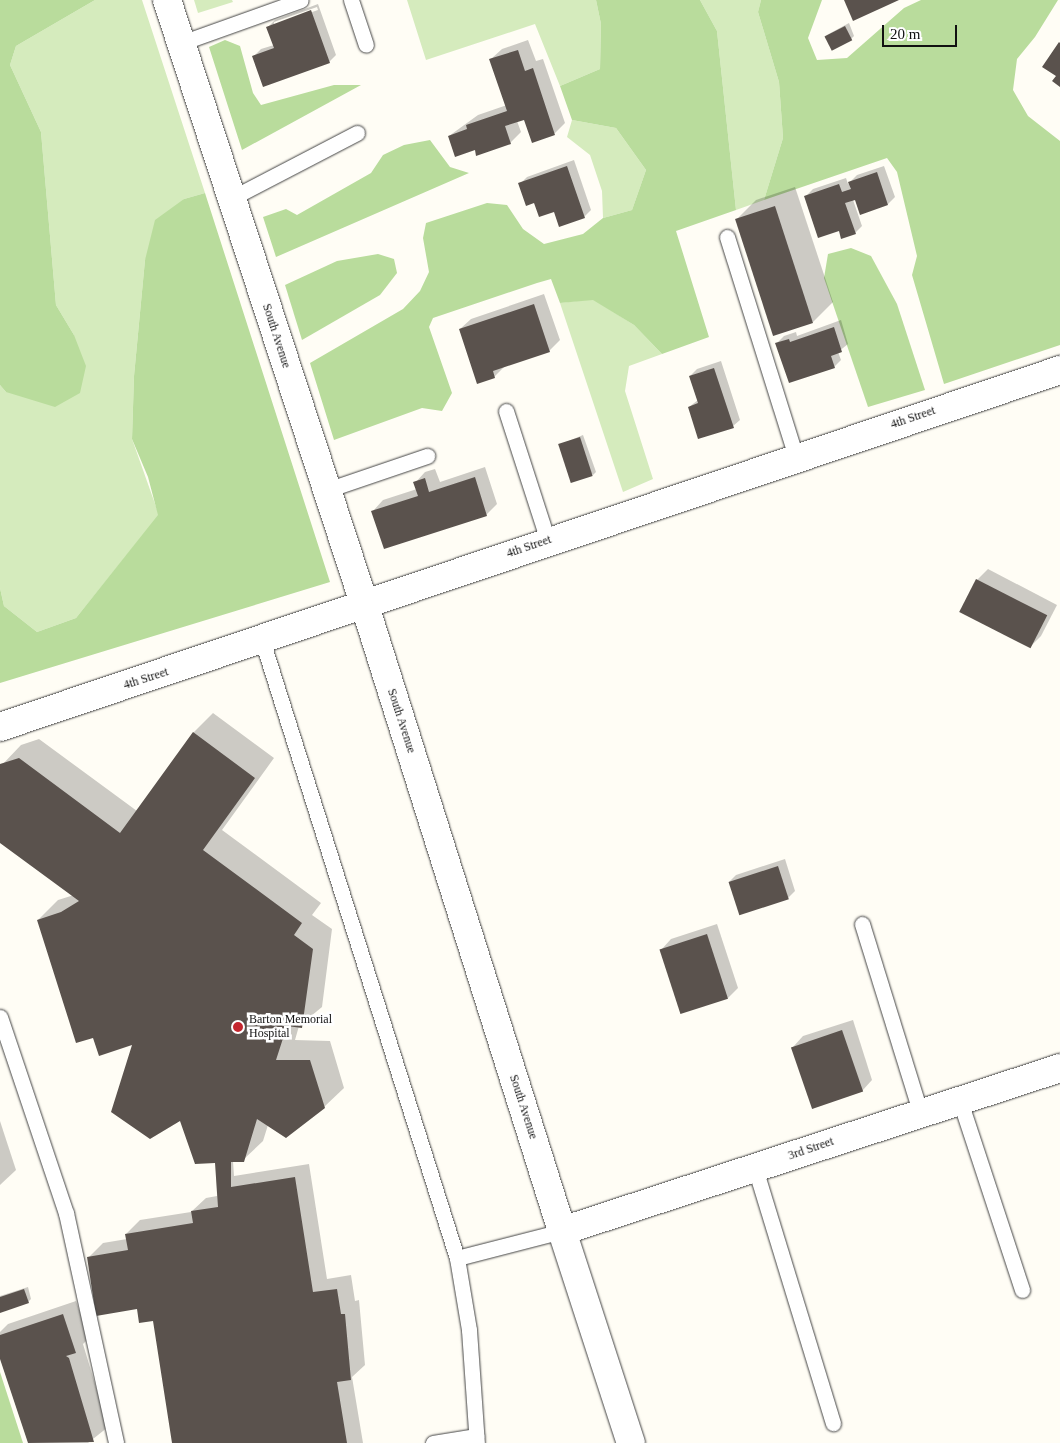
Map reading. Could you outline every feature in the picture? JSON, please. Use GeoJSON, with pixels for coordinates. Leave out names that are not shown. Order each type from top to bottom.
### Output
{"type":"FeatureCollection","features":[{"type":"Feature","properties":{"kind":"street","name":"South Avenue"},"geometry":{"type":"LineString","coordinates":[[167,0],[364,603],[562,1231],[631,1443]]}},
{"type":"Feature","properties":{"kind":"street","name":"4th Street"},"geometry":{"type":"LineString","coordinates":[[0,728],[796,457],[1060,370]]}},
{"type":"Feature","properties":{"kind":"street","name":"3rd Street"},"geometry":{"type":"LineString","coordinates":[[562,1231],[755,1168],[920,1111],[960,1101],[1060,1068]]}},
{"type":"Feature","properties":{"kind":"lane"},"geometry":{"type":"LineString","coordinates":[[181,43],[301,0]]}},
{"type":"Feature","properties":{"kind":"lane"},"geometry":{"type":"LineString","coordinates":[[351,0],[366,45]]}},
{"type":"Feature","properties":{"kind":"lane"},"geometry":{"type":"LineString","coordinates":[[232,198],[357,133]]}},
{"type":"Feature","properties":{"kind":"lane"},"geometry":{"type":"LineString","coordinates":[[727,237],[796,457]]}},
{"type":"Feature","properties":{"kind":"lane"},"geometry":{"type":"LineString","coordinates":[[506,410],[548,541]]}},
{"type":"Feature","properties":{"kind":"lane"},"geometry":{"type":"LineString","coordinates":[[327,490],[427,456]]}},
{"type":"Feature","properties":{"kind":"lane"},"geometry":{"type":"LineString","coordinates":[[262,640],[457,1258],[469,1330],[476,1439],[433,1443]]}},
{"type":"Feature","properties":{"kind":"lane"},"geometry":{"type":"LineString","coordinates":[[862,924],[920,1111]]}},
{"type":"Feature","properties":{"kind":"lane"},"geometry":{"type":"LineString","coordinates":[[0,1016],[66,1213],[116,1443]]}},
{"type":"Feature","properties":{"kind":"lane"},"geometry":{"type":"LineString","coordinates":[[960,1101],[1022,1290]]}},
{"type":"Feature","properties":{"kind":"lane"},"geometry":{"type":"LineString","coordinates":[[755,1168],[833,1423]]}},
{"type":"Feature","properties":{"kind":"lane"},"geometry":{"type":"LineString","coordinates":[[457,1258],[562,1231]]}},
{"type":"Feature","properties":{"kind":"green space"},"geometry":{"type":"Polygon","coordinates":[[[0,0],[95,0],[16,46],[10,65],[41,132],[56,305],[74,335],[86,366],[80,393],[55,407],[6,392],[0,385],[0,0]]]}},
{"type":"Feature","properties":{"kind":"green space"},"geometry":{"type":"Polygon","coordinates":[[[95,0],[142,0],[205,193],[184,199],[145,260],[134,376],[132,439],[159,515],[76,618],[37,632],[4,606],[0,588],[0,385],[6,392],[74,335],[56,305],[41,132],[10,65],[16,46],[95,0]]]}},
{"type":"Feature","properties":{"kind":"green space"},"geometry":{"type":"Polygon","coordinates":[[[194,0],[232,0],[233,2],[198,13],[194,0]]]}},
{"type":"Feature","properties":{"kind":"green space"},"geometry":{"type":"Polygon","coordinates":[[[407,0],[596,0],[601,24],[600,69],[560,86],[535,24],[426,60],[407,0]]]}},
{"type":"Feature","properties":{"kind":"green space"},"geometry":{"type":"Polygon","coordinates":[[[596,0],[700,0],[717,31],[736,210],[676,231],[709,337],[662,354],[634,325],[593,300],[560,303],[551,279],[433,318],[429,327],[452,393],[442,411],[422,408],[334,440],[310,363],[403,309],[420,291],[429,272],[423,238],[426,223],[487,203],[507,205],[523,229],[544,244],[583,234],[603,218],[632,210],[646,170],[616,128],[572,120],[560,86],[600,69],[601,24],[596,0]]]}},
{"type":"Feature","properties":{"kind":"green space"},"geometry":{"type":"Polygon","coordinates":[[[700,0],[761,0],[758,12],[779,82],[783,138],[764,200],[736,210],[717,31],[700,0]]]}},
{"type":"Feature","properties":{"kind":"green space"},"geometry":{"type":"Polygon","coordinates":[[[761,0],[822,0],[808,38],[817,60],[847,58],[904,8],[921,0],[1058,0],[1035,37],[1017,59],[1013,90],[1028,116],[1060,141],[1060,345],[944,384],[912,275],[917,256],[897,172],[887,158],[764,200],[783,138],[779,82],[758,12],[761,0]]]}},
{"type":"Feature","properties":{"kind":"green space"},"geometry":{"type":"Polygon","coordinates":[[[225,40],[240,46],[253,93],[261,105],[334,85],[361,85],[242,150],[209,47],[225,40]]]}},
{"type":"Feature","properties":{"kind":"green space"},"geometry":{"type":"Polygon","coordinates":[[[572,120],[616,128],[646,170],[632,210],[603,218],[602,191],[590,155],[567,137],[572,120]]]}},
{"type":"Feature","properties":{"kind":"green space"},"geometry":{"type":"Polygon","coordinates":[[[430,140],[450,167],[469,173],[276,257],[263,217],[286,209],[297,215],[371,173],[383,155],[404,145],[430,140]]]}},
{"type":"Feature","properties":{"kind":"green space"},"geometry":{"type":"Polygon","coordinates":[[[205,193],[330,582],[0,683],[0,588],[4,606],[37,632],[76,618],[158,515],[148,477],[132,439],[134,376],[145,260],[155,220],[184,199],[205,193]]]}},
{"type":"Feature","properties":{"kind":"green space"},"geometry":{"type":"Polygon","coordinates":[[[851,248],[871,256],[897,304],[925,390],[868,407],[824,278],[828,254],[851,248]]]}},
{"type":"Feature","properties":{"kind":"green space"},"geometry":{"type":"Polygon","coordinates":[[[378,254],[394,259],[397,273],[380,295],[302,340],[285,285],[337,261],[378,254]]]}},
{"type":"Feature","properties":{"kind":"green space"},"geometry":{"type":"Polygon","coordinates":[[[593,299],[634,325],[662,354],[629,366],[625,391],[653,479],[623,492],[560,303],[593,299]]]}},
{"type":"Feature","properties":{"kind":"green space"},"geometry":{"type":"Polygon","coordinates":[[[0,1372],[23,1443],[0,1443],[0,1372]]]}},
{"type":"Feature","properties":{"kind":"building"},"geometry":{"type":"Polygon","coordinates":[[[844,0],[899,0],[853,21],[844,0]]]}},
{"type":"Feature","properties":{"kind":"building"},"geometry":{"type":"Polygon","coordinates":[[[311,10],[330,63],[263,87],[252,56],[274,48],[266,27],[311,10]]]}},
{"type":"Feature","properties":{"kind":"building"},"geometry":{"type":"Polygon","coordinates":[[[845,26],[852,40],[832,51],[825,36],[845,26]]]}},
{"type":"Feature","properties":{"kind":"building"},"geometry":{"type":"Polygon","coordinates":[[[1059,42],[1060,87],[1052,81],[1056,76],[1042,67],[1059,42]]]}},
{"type":"Feature","properties":{"kind":"building"},"geometry":{"type":"Polygon","coordinates":[[[518,50],[525,71],[533,68],[555,135],[532,143],[524,120],[505,126],[511,144],[476,156],[475,150],[455,157],[448,136],[467,129],[466,125],[507,111],[489,59],[518,50]]]}},
{"type":"Feature","properties":{"kind":"building"},"geometry":{"type":"Polygon","coordinates":[[[567,166],[585,218],[559,227],[554,212],[539,217],[534,203],[526,206],[518,183],[567,166]]]}},
{"type":"Feature","properties":{"kind":"building"},"geometry":{"type":"Polygon","coordinates":[[[877,172],[888,205],[860,215],[855,200],[845,203],[856,234],[841,239],[839,231],[818,238],[804,196],[839,184],[842,192],[851,189],[848,182],[877,172]]]}},
{"type":"Feature","properties":{"kind":"building"},"geometry":{"type":"Polygon","coordinates":[[[775,206],[813,323],[773,336],[735,219],[775,206]]]}},
{"type":"Feature","properties":{"kind":"building"},"geometry":{"type":"Polygon","coordinates":[[[534,304],[550,352],[493,371],[495,378],[477,384],[459,329],[534,304]]]}},
{"type":"Feature","properties":{"kind":"building"},"geometry":{"type":"Polygon","coordinates":[[[834,327],[842,352],[831,356],[835,368],[789,383],[775,343],[789,339],[790,342],[834,327]]]}},
{"type":"Feature","properties":{"kind":"building"},"geometry":{"type":"Polygon","coordinates":[[[714,368],[734,428],[698,439],[688,407],[698,403],[689,376],[714,368]]]}},
{"type":"Feature","properties":{"kind":"building"},"geometry":{"type":"Polygon","coordinates":[[[580,437],[593,476],[571,483],[558,444],[580,437]]]}},
{"type":"Feature","properties":{"kind":"building"},"geometry":{"type":"Polygon","coordinates":[[[475,477],[487,516],[384,549],[371,511],[418,496],[413,482],[425,478],[429,492],[475,477]]]}},
{"type":"Feature","properties":{"kind":"building"},"geometry":{"type":"Polygon","coordinates":[[[976,579],[1047,615],[1030,648],[959,612],[976,579]]]}},
{"type":"Feature","properties":{"kind":"building"},"geometry":{"type":"Polygon","coordinates":[[[193,732],[255,778],[203,850],[302,923],[294,935],[313,949],[302,1028],[287,1026],[276,1060],[310,1060],[325,1108],[286,1138],[257,1119],[244,1162],[231,1162],[231,1187],[295,1177],[313,1292],[337,1289],[341,1314],[345,1314],[351,1380],[337,1382],[347,1443],[172,1443],[153,1321],[139,1323],[137,1309],[96,1316],[87,1257],[128,1250],[125,1234],[193,1223],[191,1211],[218,1207],[215,1163],[195,1164],[180,1121],[150,1139],[111,1112],[132,1045],[99,1056],[93,1038],[76,1043],[37,920],[61,912],[79,901],[0,843],[0,764],[19,758],[120,833],[193,732]]]}},
{"type":"Feature","properties":{"kind":"building"},"geometry":{"type":"Polygon","coordinates":[[[778,866],[789,899],[739,915],[729,882],[778,866]]]}},
{"type":"Feature","properties":{"kind":"building"},"geometry":{"type":"Polygon","coordinates":[[[707,934],[728,999],[680,1014],[659,949],[707,934]]]}},
{"type":"Feature","properties":{"kind":"building"},"geometry":{"type":"Polygon","coordinates":[[[842,1030],[863,1091],[812,1109],[791,1048],[842,1030]]]}},
{"type":"Feature","properties":{"kind":"building"},"geometry":{"type":"Polygon","coordinates":[[[24,1289],[29,1303],[0,1313],[0,1297],[24,1289]]]}},
{"type":"Feature","properties":{"kind":"building"},"geometry":{"type":"Polygon","coordinates":[[[63,1314],[76,1353],[66,1356],[69,1358],[94,1442],[28,1443],[0,1359],[0,1335],[63,1314]]]}},
{"type":"Feature","properties":{"kind":"place","name":"Barton Memorial Hospital"},"geometry":{"type":"Point","coordinates":[238,1027]}}]}
